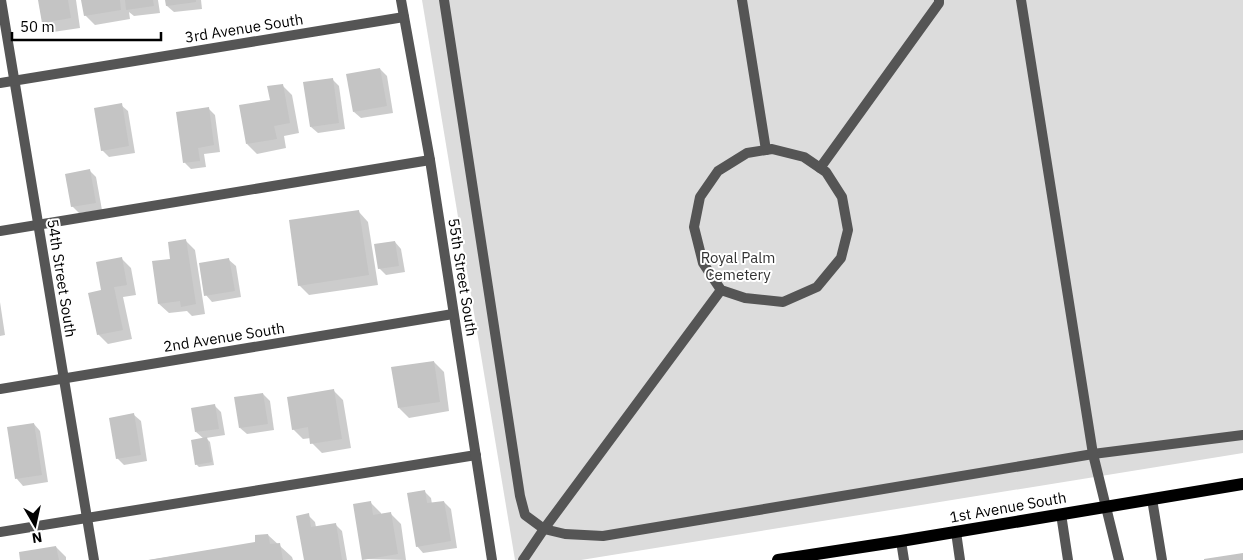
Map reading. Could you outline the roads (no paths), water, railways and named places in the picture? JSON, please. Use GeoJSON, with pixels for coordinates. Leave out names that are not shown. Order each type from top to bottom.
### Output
{"type":"FeatureCollection","features":[{"type":"Feature","properties":{"kind":"main road","name":"1st Avenue South"},"geometry":{"type":"LineString","coordinates":[[778,560],[829,556],[956,532],[1243,484]]}},
{"type":"Feature","properties":{"kind":"street","name":"54th Street South"},"geometry":{"type":"LineString","coordinates":[[1,0],[94,560]]}},
{"type":"Feature","properties":{"kind":"street","name":"55th Street South"},"geometry":{"type":"LineString","coordinates":[[401,0],[430,160],[492,560]]}},
{"type":"Feature","properties":{"kind":"street"},"geometry":{"type":"LineString","coordinates":[[444,0],[520,496],[525,515],[544,529],[564,534],[603,536],[1093,454],[1243,434]]}},
{"type":"Feature","properties":{"kind":"street"},"geometry":{"type":"LineString","coordinates":[[742,0],[766,150]]}},
{"type":"Feature","properties":{"kind":"street"},"geometry":{"type":"LineString","coordinates":[[820,168],[939,3],[939,0]]}},
{"type":"Feature","properties":{"kind":"street"},"geometry":{"type":"LineString","coordinates":[[1021,0],[1093,454],[1119,560]]}},
{"type":"Feature","properties":{"kind":"street","name":"3rd Avenue South"},"geometry":{"type":"LineString","coordinates":[[0,83],[404,17]]}},
{"type":"Feature","properties":{"kind":"street"},"geometry":{"type":"LineString","coordinates":[[772,149],[804,157],[820,168],[826,172],[842,197],[848,230],[841,258],[817,287],[783,302],[745,298],[721,290],[703,263],[694,227],[700,197],[718,171],[747,153],[772,149]]}},
{"type":"Feature","properties":{"kind":"street"},"geometry":{"type":"LineString","coordinates":[[0,231],[430,160]]}},
{"type":"Feature","properties":{"kind":"street"},"geometry":{"type":"LineString","coordinates":[[523,560],[721,290]]}},
{"type":"Feature","properties":{"kind":"street","name":"2nd Avenue South"},"geometry":{"type":"LineString","coordinates":[[0,389],[453,314]]}},
{"type":"Feature","properties":{"kind":"street"},"geometry":{"type":"LineString","coordinates":[[0,532],[476,456]]}},
{"type":"Feature","properties":{"kind":"street"},"geometry":{"type":"LineString","coordinates":[[1152,499],[1162,560]]}},
{"type":"Feature","properties":{"kind":"street"},"geometry":{"type":"LineString","coordinates":[[1061,514],[1068,560]]}},
{"type":"Feature","properties":{"kind":"street"},"geometry":{"type":"LineString","coordinates":[[956,532],[960,560]]}},
{"type":"Feature","properties":{"kind":"street"},"geometry":{"type":"LineString","coordinates":[[901,542],[904,560]]}},
{"type":"Feature","properties":{"kind":"park label","name":"Royal Palm Cemetery"},"geometry":{"type":"Point","coordinates":[738,266]}}]}
